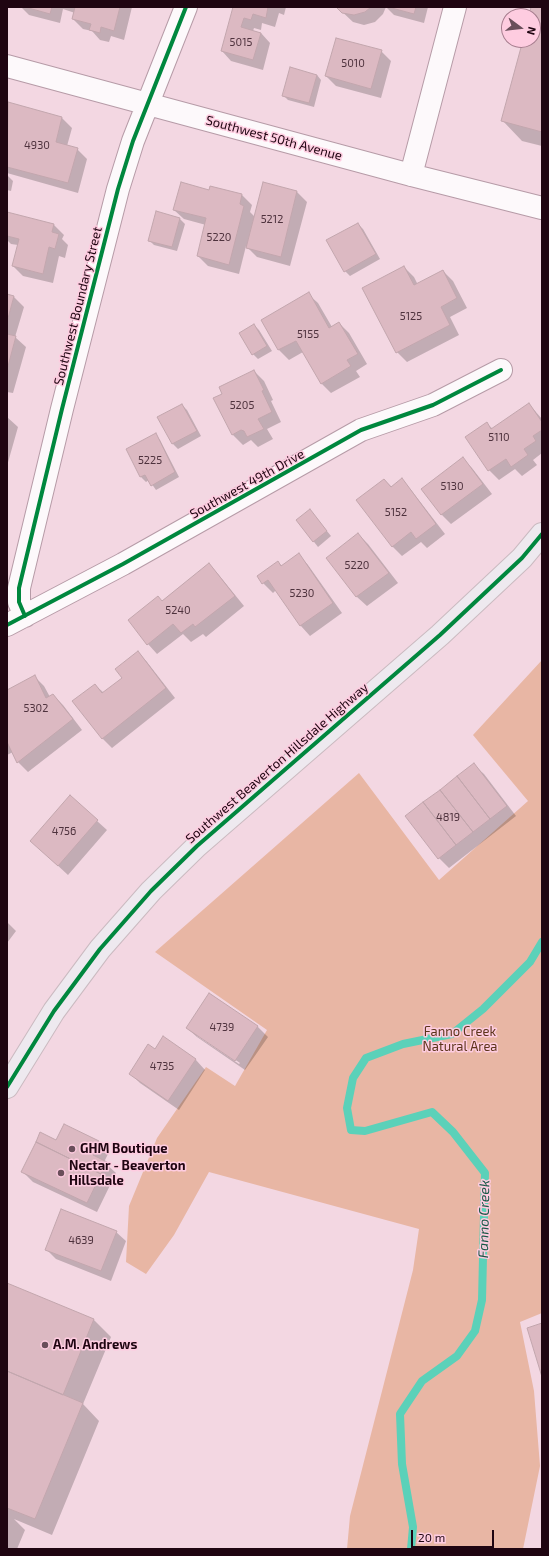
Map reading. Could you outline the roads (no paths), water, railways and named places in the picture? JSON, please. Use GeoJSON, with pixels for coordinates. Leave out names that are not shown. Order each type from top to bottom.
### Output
{"type":"FeatureCollection","features":[{"type":"Feature","properties":{"kind":"main road","name":"Southwest Beaverton Hillsdale Highway"},"geometry":{"type":"LineString","coordinates":[[7,1087],[54,1011],[100,949],[152,891],[197,846],[440,635],[522,558],[542,534]]}},
{"type":"Feature","properties":{"kind":"street","name":"Southwest Boundary Street"},"geometry":{"type":"LineString","coordinates":[[16,621],[21,577],[60,416],[118,189],[133,141],[186,7]]}},
{"type":"Feature","properties":{"kind":"street"},"geometry":{"type":"LineString","coordinates":[[411,175],[455,7]]}},
{"type":"Feature","properties":{"kind":"street","name":"Southwest 50th Avenue"},"geometry":{"type":"LineString","coordinates":[[7,66],[411,175],[542,208]]}},
{"type":"Feature","properties":{"kind":"street","name":"Southwest 49th Drive"},"geometry":{"type":"LineString","coordinates":[[16,621],[123,564],[361,430],[433,405],[501,370]]}},
{"type":"Feature","properties":{"kind":"waterway","name":"Fanno Creek"},"geometry":{"type":"LineString","coordinates":[[411,1549],[413,1527],[402,1464],[400,1414],[422,1381],[457,1356],[475,1331],[482,1300],[485,1173],[453,1132],[432,1112],[365,1131],[351,1130],[347,1108],[353,1078],[366,1058],[403,1044],[452,1034],[483,1009],[530,962],[542,942]]}},
{"type":"Feature","properties":{"kind":"place","name":"GHM Boutique"},"geometry":{"type":"Point","coordinates":[72,1149]}},
{"type":"Feature","properties":{"kind":"place","name":"Nectar - Beaverton Hillsdale"},"geometry":{"type":"Point","coordinates":[61,1173]}},
{"type":"Feature","properties":{"kind":"place","name":"A.M. Andrews"},"geometry":{"type":"Point","coordinates":[45,1345]}},
{"type":"Feature","properties":{"kind":"park label","name":"Fanno Creek Natural Area"},"geometry":{"type":"Point","coordinates":[460,1040]}}]}
